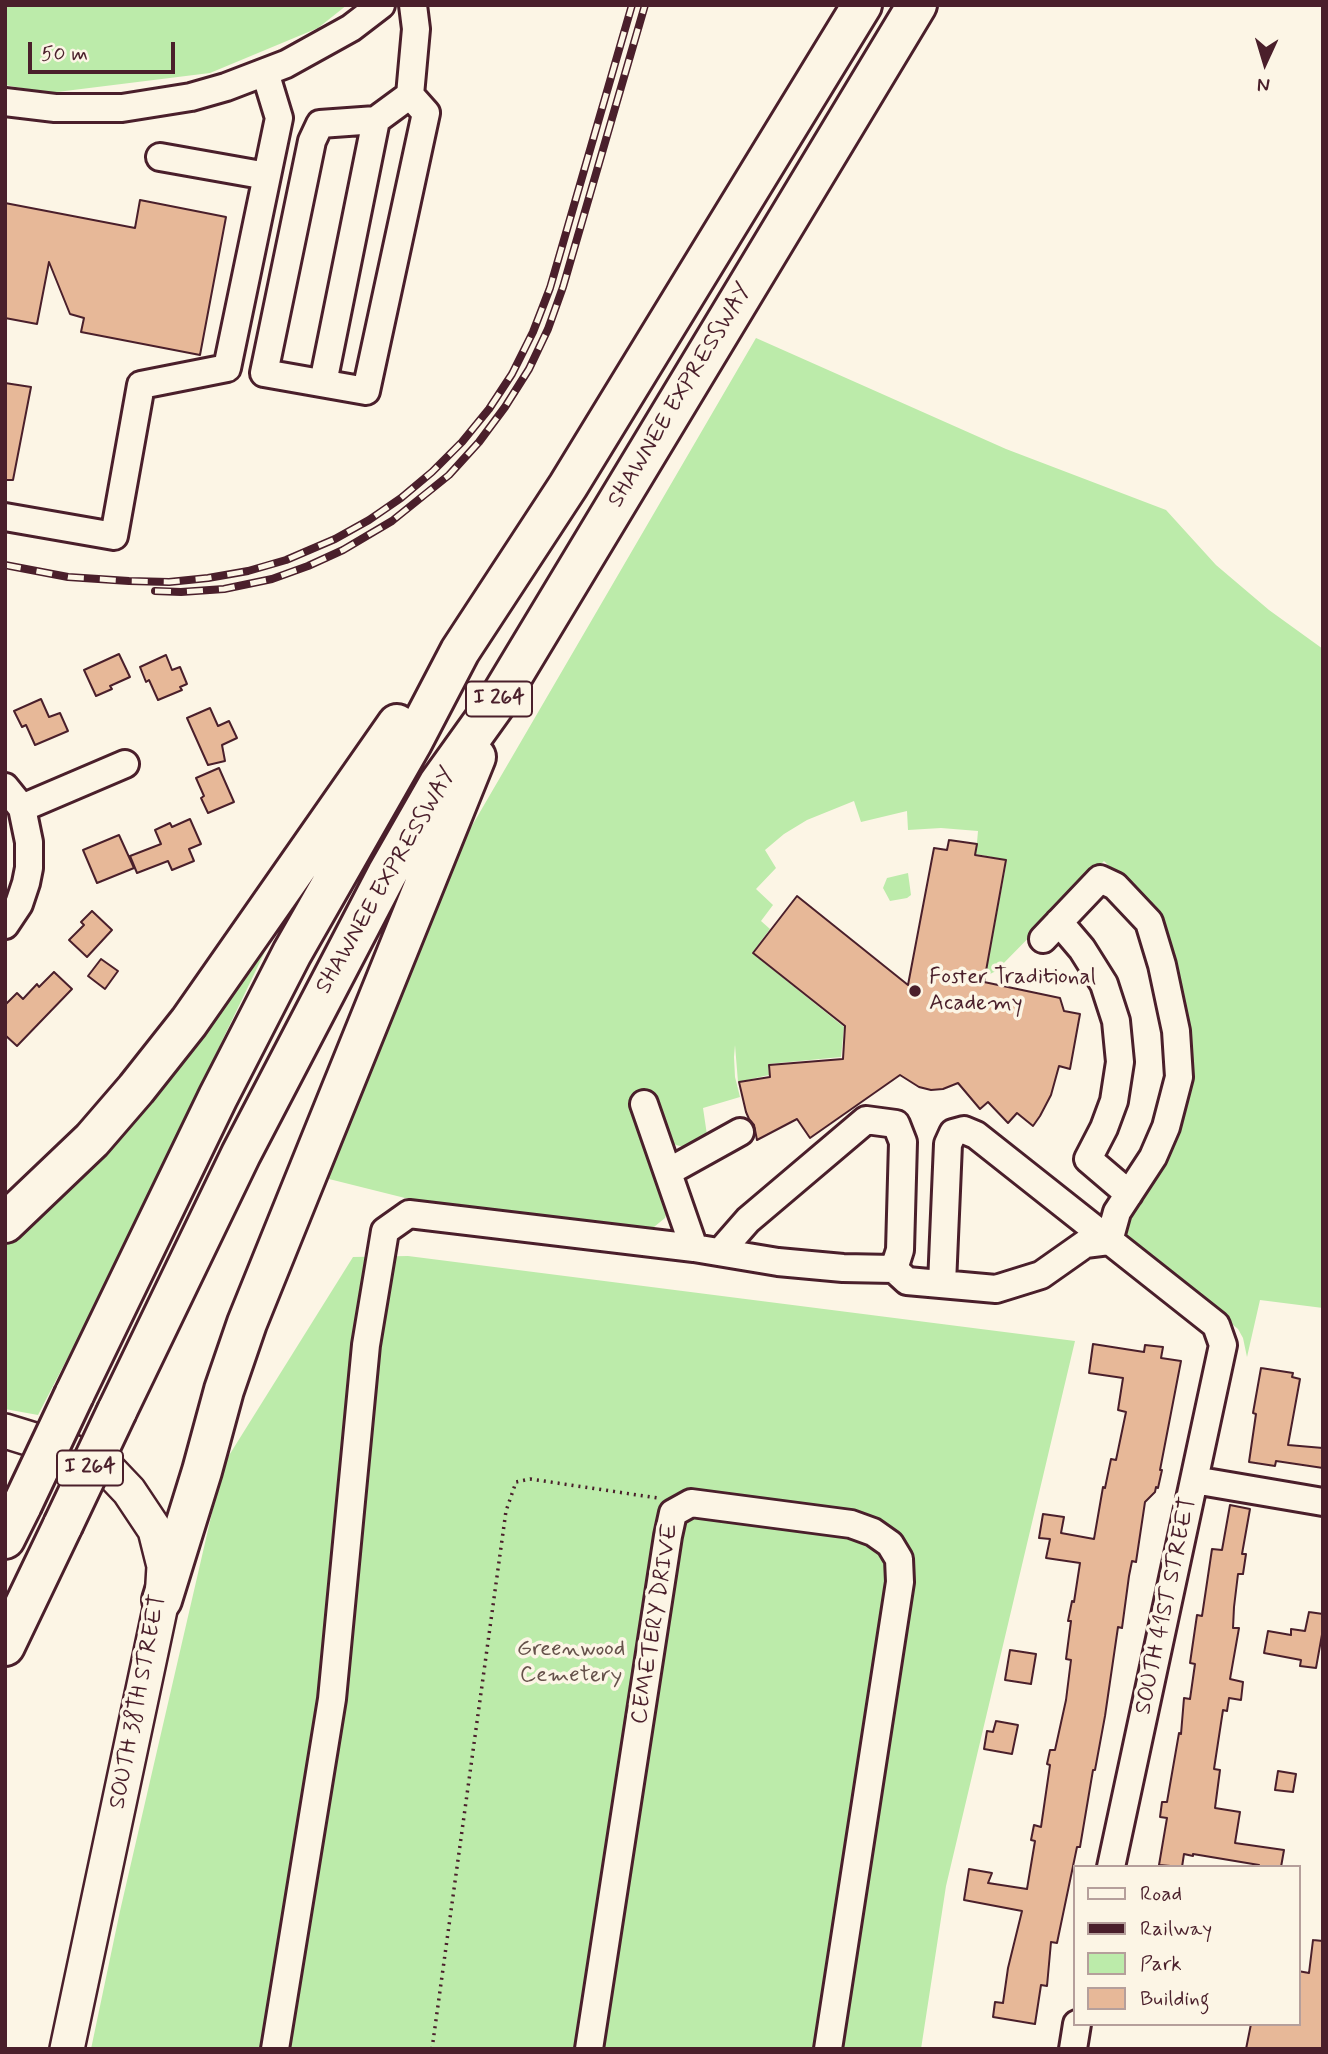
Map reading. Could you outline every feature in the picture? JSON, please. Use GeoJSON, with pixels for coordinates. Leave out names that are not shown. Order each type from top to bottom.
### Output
{"type":"FeatureCollection","features":[{"type":"Feature","properties":{"kind":"highway","name":"SHAWNEE EXPRESSWAY"},"geometry":{"type":"LineString","coordinates":[[5,1539],[218,1097],[286,965],[413,741],[460,651],[568,486],[862,5]]}},
{"type":"Feature","properties":{"kind":"highway","name":"SHAWNEE EXPRESSWAY"},"geometry":{"type":"LineString","coordinates":[[5,1646],[241,1154],[367,910],[439,783],[497,702],[917,5]]}},
{"type":"Feature","properties":{"kind":"highway"},"geometry":{"type":"LineString","coordinates":[[5,1223],[92,1140],[136,1089],[189,1022],[418,693],[460,651]]}},
{"type":"Feature","properties":{"kind":"highway"},"geometry":{"type":"LineString","coordinates":[[162,1600],[224,1390],[247,1323],[497,702]]}},
{"type":"Feature","properties":{"kind":"main road","name":"SOUTH 38TH STREET"},"geometry":{"type":"LineString","coordinates":[[10,1432],[73,1452],[109,1470],[129,1491],[155,1530],[164,1566],[162,1600],[67,2049]]}},
{"type":"Feature","properties":{"kind":"street"},"geometry":{"type":"LineString","coordinates":[[5,102],[55,108],[122,108],[191,97],[286,64],[351,29],[381,5]]}},
{"type":"Feature","properties":{"kind":"street"},"geometry":{"type":"LineString","coordinates":[[410,95],[376,120],[320,124],[312,141],[264,373],[366,391],[426,113],[410,95],[416,29],[413,5]]}},
{"type":"Feature","properties":{"kind":"street"},"geometry":{"type":"LineString","coordinates":[[5,517],[114,536],[141,385],[227,368],[279,118],[265,72]]}},
{"type":"Feature","properties":{"kind":"street"},"geometry":{"type":"LineString","coordinates":[[323,383],[376,120]]}},
{"type":"Feature","properties":{"kind":"street"},"geometry":{"type":"LineString","coordinates":[[160,157],[267,176]]}},
{"type":"Feature","properties":{"kind":"street"},"geometry":{"type":"LineString","coordinates":[[22,808],[125,764]]}},
{"type":"Feature","properties":{"kind":"street"},"geometry":{"type":"LineString","coordinates":[[5,787],[22,808],[29,842],[26,883],[19,904],[5,925]]}},
{"type":"Feature","properties":{"kind":"street"},"geometry":{"type":"LineString","coordinates":[[1109,1241],[1118,1212],[1129,1194],[1157,1147],[1166,1127],[1179,1077],[1176,1031],[1162,965],[1149,922],[1115,886],[1100,879],[1051,931],[1082,949],[1104,984],[1116,1020],[1120,1062],[1114,1101],[1088,1159],[1129,1194]]}},
{"type":"Feature","properties":{"kind":"street"},"geometry":{"type":"LineString","coordinates":[[644,1104],[668,1172],[707,1250]]}},
{"type":"Feature","properties":{"kind":"street"},"geometry":{"type":"LineString","coordinates":[[707,1250],[748,1220],[866,1120],[896,1124],[903,1142],[900,1250],[894,1269]]}},
{"type":"Feature","properties":{"kind":"street"},"geometry":{"type":"LineString","coordinates":[[942,1284],[948,1144],[953,1133],[964,1130],[976,1135],[1109,1241]]}},
{"type":"Feature","properties":{"kind":"street"},"geometry":{"type":"LineString","coordinates":[[668,1172],[740,1132]]}},
{"type":"Feature","properties":{"kind":"street"},"geometry":{"type":"LineString","coordinates":[[275,2049],[332,1699],[366,1345],[385,1231],[409,1214],[707,1250],[778,1262],[894,1269],[907,1281],[996,1289],[1041,1275],[1085,1244],[1109,1241]]}},
{"type":"Feature","properties":{"kind":"street","name":"SOUTH 41ST STREET"},"geometry":{"type":"LineString","coordinates":[[1109,1241],[1216,1325],[1223,1345],[1111,1865]]}},
{"type":"Feature","properties":{"kind":"street"},"geometry":{"type":"LineString","coordinates":[[1194,1480],[1323,1502]]}},
{"type":"Feature","properties":{"kind":"street","name":"CEMETERY DRIVE"},"geometry":{"type":"LineString","coordinates":[[589,2049],[668,1536],[673,1513],[691,1503],[851,1524],[873,1532],[890,1544],[899,1559],[900,1582],[828,2049]]}},
{"type":"Feature","properties":{"kind":"street"},"geometry":{"type":"LineString","coordinates":[[1073,2049],[1077,2026]]}},
{"type":"Feature","properties":{"kind":"path"},"geometry":{"type":"LineString","coordinates":[[432,2049],[506,1511],[516,1482],[530,1479],[691,1503]]}},
{"type":"Feature","properties":{"kind":"green space"},"geometry":{"type":"Polygon","coordinates":[[[5,5],[347,5],[318,28],[210,73],[49,93],[5,85],[5,5]]]}},
{"type":"Feature","properties":{"kind":"green space"},"geometry":{"type":"Polygon","coordinates":[[[756,338],[1006,449],[1166,510],[1216,565],[1269,610],[1323,649],[1323,1308],[1260,1300],[1247,1357],[1238,1329],[1118,1230],[1163,1163],[1189,1039],[1184,997],[1162,936],[1128,885],[1104,861],[996,971],[986,973],[1007,860],[976,854],[978,831],[941,828],[908,830],[907,811],[861,822],[854,801],[807,820],[765,850],[776,868],[756,889],[773,905],[761,921],[770,929],[752,953],[844,1027],[841,1057],[768,1064],[769,1075],[738,1082],[735,1045],[735,1077],[740,1097],[703,1108],[707,1135],[688,1148],[667,1139],[654,1093],[635,1098],[668,1209],[665,1218],[654,1227],[647,1229],[425,1203],[325,1178],[466,836],[756,338]]]}},
{"type":"Feature","properties":{"kind":"green space"},"geometry":{"type":"Polygon","coordinates":[[[908,873],[911,895],[890,901],[883,888],[887,878],[908,873]]]}},
{"type":"Feature","properties":{"kind":"green space"},"geometry":{"type":"Polygon","coordinates":[[[283,914],[98,1299],[38,1415],[5,1409],[5,1239],[283,914]]]}},
{"type":"Feature","properties":{"kind":"green space","name":"Greenwood Cemetery"},"geometry":{"type":"Polygon","coordinates":[[[408,1256],[1075,1341],[946,1886],[921,2049],[91,2049],[120,1911],[223,1465],[353,1257],[408,1256]]]}},
{"type":"Feature","properties":{"kind":"building"},"geometry":{"type":"Polygon","coordinates":[[[140,200],[226,217],[200,355],[81,332],[84,318],[70,314],[49,262],[37,324],[5,318],[5,203],[135,228],[140,200]]]}},
{"type":"Feature","properties":{"kind":"building"},"geometry":{"type":"Polygon","coordinates":[[[5,383],[31,387],[13,480],[5,480],[5,383]]]}},
{"type":"Feature","properties":{"kind":"building"},"geometry":{"type":"Polygon","coordinates":[[[119,654],[130,677],[96,696],[84,670],[119,654]]]}},
{"type":"Feature","properties":{"kind":"building"},"geometry":{"type":"Polygon","coordinates":[[[166,655],[172,670],[180,667],[187,684],[180,687],[182,690],[158,700],[140,667],[166,655]]]}},
{"type":"Feature","properties":{"kind":"building"},"geometry":{"type":"Polygon","coordinates":[[[41,699],[49,717],[60,713],[68,731],[35,745],[26,725],[22,727],[14,711],[41,699]]]}},
{"type":"Feature","properties":{"kind":"building"},"geometry":{"type":"Polygon","coordinates":[[[210,708],[218,726],[229,721],[237,738],[222,745],[225,761],[208,765],[187,718],[210,708]]]}},
{"type":"Feature","properties":{"kind":"building"},"geometry":{"type":"Polygon","coordinates":[[[219,768],[234,802],[208,813],[196,778],[219,768]]]}},
{"type":"Feature","properties":{"kind":"building"},"geometry":{"type":"Polygon","coordinates":[[[190,819],[201,844],[189,849],[194,861],[172,870],[168,861],[137,873],[130,856],[161,844],[155,830],[170,823],[172,827],[190,819]]]}},
{"type":"Feature","properties":{"kind":"building"},"geometry":{"type":"Polygon","coordinates":[[[119,835],[134,868],[97,883],[83,850],[119,835]]]}},
{"type":"Feature","properties":{"kind":"building","name":"Foster Traditional Academy"},"geometry":{"type":"Polygon","coordinates":[[[949,840],[977,844],[975,855],[1006,860],[984,982],[1060,998],[1064,1011],[1080,1014],[1070,1069],[1059,1066],[1051,1095],[1040,1116],[1033,1126],[1017,1113],[1008,1123],[988,1102],[980,1109],[958,1083],[931,1090],[919,1087],[900,1075],[810,1138],[797,1119],[757,1140],[754,1125],[746,1112],[739,1082],[770,1077],[769,1065],[843,1059],[845,1026],[753,953],[797,896],[908,985],[934,848],[947,850],[949,840]]]}},
{"type":"Feature","properties":{"kind":"building"},"geometry":{"type":"Polygon","coordinates":[[[92,911],[112,930],[87,957],[69,940],[84,925],[81,922],[92,911]]]}},
{"type":"Feature","properties":{"kind":"building"},"geometry":{"type":"Polygon","coordinates":[[[101,959],[118,971],[105,989],[88,976],[101,959]]]}},
{"type":"Feature","properties":{"kind":"building"},"geometry":{"type":"Polygon","coordinates":[[[54,972],[72,989],[17,1046],[5,1035],[5,1005],[17,993],[23,999],[37,984],[39,987],[54,972]]]}},
{"type":"Feature","properties":{"kind":"building"},"geometry":{"type":"Polygon","coordinates":[[[1093,1344],[1144,1352],[1145,1345],[1163,1347],[1161,1358],[1181,1361],[1158,1488],[1156,1487],[1155,1492],[1145,1502],[1136,1562],[1132,1561],[1129,1576],[1122,1628],[1118,1627],[1105,1716],[1080,1847],[1077,1847],[1072,1865],[1057,1943],[1051,1942],[1047,1986],[1041,1985],[1035,2024],[993,2017],[995,2002],[1003,2003],[1008,1968],[1022,1911],[964,1900],[969,1869],[992,1873],[988,1883],[1027,1889],[1035,1841],[1031,1840],[1034,1825],[1041,1827],[1050,1765],[1047,1764],[1050,1750],[1055,1750],[1066,1700],[1071,1660],[1066,1659],[1071,1621],[1068,1621],[1080,1563],[1046,1558],[1050,1539],[1039,1538],[1043,1514],[1064,1517],[1061,1533],[1094,1539],[1103,1487],[1105,1488],[1111,1459],[1116,1460],[1126,1412],[1118,1410],[1123,1378],[1089,1373],[1093,1344]]]}},
{"type":"Feature","properties":{"kind":"building"},"geometry":{"type":"Polygon","coordinates":[[[1261,1368],[1293,1373],[1292,1377],[1300,1379],[1288,1445],[1323,1448],[1323,1468],[1276,1461],[1275,1466],[1249,1462],[1256,1414],[1253,1413],[1261,1368]]]}},
{"type":"Feature","properties":{"kind":"building"},"geometry":{"type":"Polygon","coordinates":[[[1230,1505],[1250,1509],[1242,1554],[1246,1554],[1243,1574],[1238,1574],[1234,1607],[1233,1628],[1239,1628],[1230,1679],[1243,1682],[1241,1700],[1229,1698],[1227,1711],[1223,1710],[1214,1769],[1220,1770],[1215,1808],[1240,1812],[1235,1843],[1284,1850],[1281,1865],[1259,1865],[1184,1854],[1182,1865],[1159,1865],[1167,1818],[1160,1817],[1162,1802],[1167,1802],[1179,1733],[1181,1734],[1184,1698],[1190,1699],[1195,1664],[1190,1663],[1197,1615],[1202,1616],[1212,1549],[1222,1550],[1230,1505]]]}},
{"type":"Feature","properties":{"kind":"building"},"geometry":{"type":"Polygon","coordinates":[[[1309,1612],[1323,1614],[1316,1668],[1300,1666],[1301,1660],[1264,1653],[1268,1631],[1291,1635],[1291,1629],[1305,1631],[1309,1612]]]}},
{"type":"Feature","properties":{"kind":"building"},"geometry":{"type":"Polygon","coordinates":[[[1010,1650],[1036,1654],[1031,1684],[1005,1680],[1010,1650]]]}},
{"type":"Feature","properties":{"kind":"building"},"geometry":{"type":"Polygon","coordinates":[[[996,1721],[1018,1725],[1012,1754],[984,1749],[987,1731],[993,1732],[996,1721]]]}},
{"type":"Feature","properties":{"kind":"building"},"geometry":{"type":"Polygon","coordinates":[[[1278,1771],[1296,1774],[1293,1792],[1275,1790],[1278,1771]]]}},
{"type":"Feature","properties":{"kind":"building"},"geometry":{"type":"Polygon","coordinates":[[[1313,1940],[1323,1941],[1323,2049],[1246,2049],[1251,2026],[1300,2026],[1300,1971],[1309,1973],[1313,1940]]]}},
{"type":"Feature","properties":{"kind":"railway"},"geometry":{"type":"LineString","coordinates":[[5,565],[68,577],[169,582],[248,571],[286,560],[335,539],[401,498],[432,472],[462,442],[489,409],[512,374],[533,332],[550,288],[632,5]]}},
{"type":"Feature","properties":{"kind":"railway"},"geometry":{"type":"LineString","coordinates":[[155,591],[224,589],[272,579],[343,550],[392,521],[449,475],[479,442],[529,369],[548,329],[563,287],[645,5]]}},
{"type":"Feature","properties":{"kind":"place","name":"Foster Traditional Academy"},"geometry":{"type":"Point","coordinates":[915,991]}}]}
